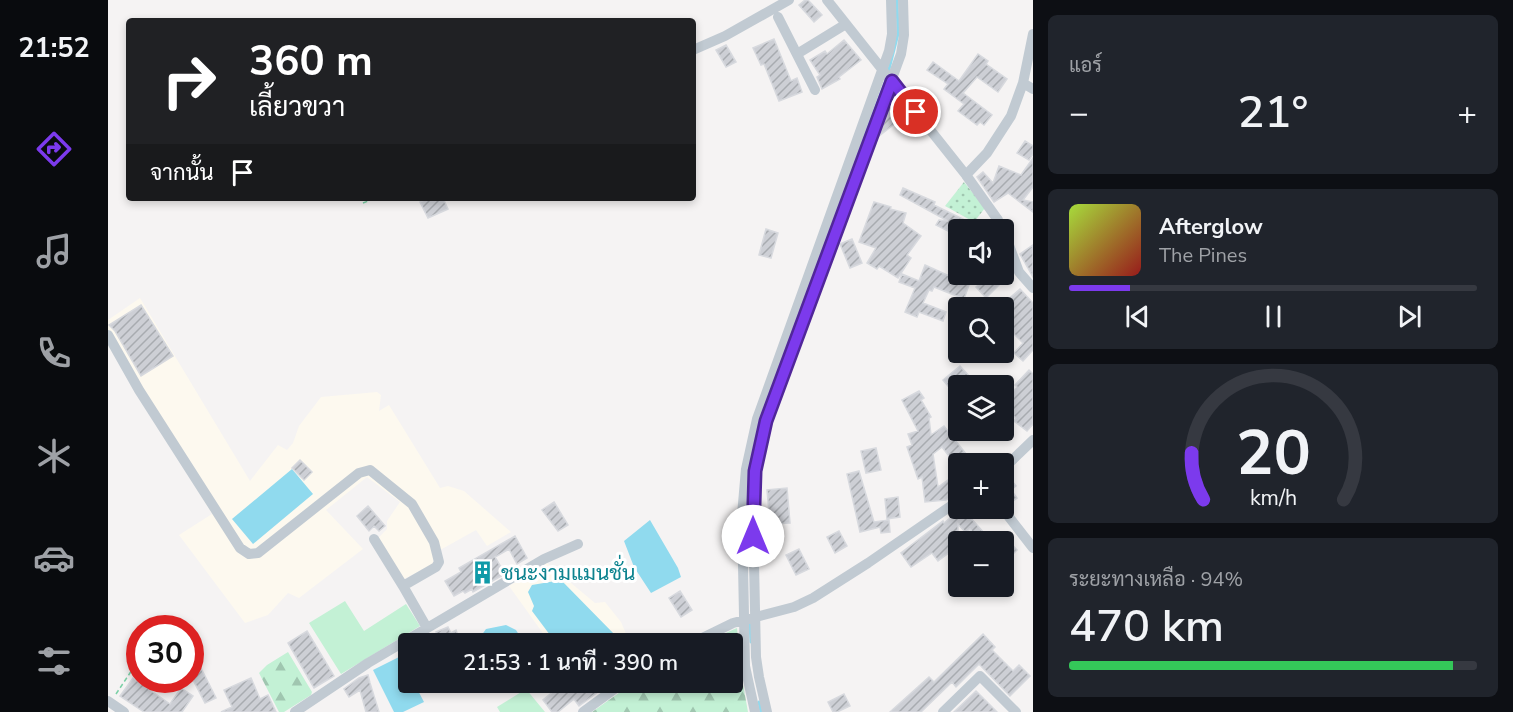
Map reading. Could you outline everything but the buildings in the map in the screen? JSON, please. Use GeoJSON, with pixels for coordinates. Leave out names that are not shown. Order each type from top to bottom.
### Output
{"type":"FeatureCollection","features":[{"type":"Feature","properties":{"kind":"street"},"geometry":{"type":"LineString","coordinates":[[696,49],[725,36],[789,0]]}},
{"type":"Feature","properties":{"kind":"street"},"geometry":{"type":"LineString","coordinates":[[827,0],[966,175],[997,219]]}},
{"type":"Feature","properties":{"kind":"street"},"geometry":{"type":"LineString","coordinates":[[767,712],[759,678],[755,617],[753,515],[755,471],[766,421],[887,75],[892,34],[891,0]]}},
{"type":"Feature","properties":{"kind":"street"},"geometry":{"type":"LineString","coordinates":[[755,712],[746,666],[743,620],[742,515],[746,469],[757,418],[887,75],[901,54],[904,35],[903,0]]}},
{"type":"Feature","properties":{"kind":"street"},"geometry":{"type":"LineString","coordinates":[[778,17],[815,90]]}},
{"type":"Feature","properties":{"kind":"street"},"geometry":{"type":"LineString","coordinates":[[797,54],[846,24]]}},
{"type":"Feature","properties":{"kind":"street"},"geometry":{"type":"LineString","coordinates":[[966,175],[987,153],[1028,86],[1033,34]]}},
{"type":"Feature","properties":{"kind":"street"},"geometry":{"type":"LineString","coordinates":[[1014,259],[1019,272],[1033,288]]}},
{"type":"Feature","properties":{"kind":"street"},"geometry":{"type":"LineString","coordinates":[[108,335],[139,390],[240,548],[249,554],[258,553],[359,474],[369,470],[412,504],[434,542],[439,561],[436,567],[403,586]]}},
{"type":"Feature","properties":{"kind":"street"},"geometry":{"type":"LineString","coordinates":[[1014,458],[1033,440]]}},
{"type":"Feature","properties":{"kind":"street"},"geometry":{"type":"LineString","coordinates":[[714,633],[743,620],[794,607],[813,598],[948,508]]}},
{"type":"Feature","properties":{"kind":"street"},"geometry":{"type":"LineString","coordinates":[[1011,519],[1033,548]]}},
{"type":"Feature","properties":{"kind":"street"},"geometry":{"type":"LineString","coordinates":[[374,539],[427,628]]}},
{"type":"Feature","properties":{"kind":"street"},"geometry":{"type":"LineString","coordinates":[[294,712],[368,663],[427,628],[544,559],[578,544]]}},
{"type":"Feature","properties":{"kind":"street"},"geometry":{"type":"LineString","coordinates":[[943,712],[980,676],[1016,712]]}},
{"type":"Feature","properties":{"kind":"street"},"geometry":{"type":"LineString","coordinates":[[583,712],[609,693]]}},
{"type":"Feature","properties":{"kind":"street"},"geometry":{"type":"LineString","coordinates":[[109,702],[124,712]]}},
{"type":"Feature","properties":{"kind":"path"},"geometry":{"type":"LineString","coordinates":[[363,203],[368,201]]}},
{"type":"Feature","properties":{"kind":"path"},"geometry":{"type":"LineString","coordinates":[[109,702],[126,678]]}},
{"type":"Feature","properties":{"kind":"shaded area"},"geometry":{"type":"Polygon","coordinates":[[[140,298],[250,481],[278,445],[287,450],[293,443],[299,426],[321,397],[377,392],[381,395],[379,411],[389,405],[440,488],[448,486],[464,491],[511,532],[487,546],[476,530],[433,554],[433,564],[402,580],[377,539],[387,529],[387,521],[400,502],[367,477],[326,510],[363,549],[299,598],[288,593],[268,615],[245,623],[179,535],[212,514],[108,345],[108,320],[140,298]]]}},
{"type":"Feature","properties":{"kind":"shaded area"},"geometry":{"type":"Polygon","coordinates":[[[547,563],[595,603],[605,602],[621,622],[626,633],[543,633],[509,586],[547,563]]]}},
{"type":"Feature","properties":{"kind":"green space"},"geometry":{"type":"Polygon","coordinates":[[[964,182],[985,208],[976,219],[969,219],[945,206],[964,182]]]}},
{"type":"Feature","properties":{"kind":"green space"},"geometry":{"type":"Polygon","coordinates":[[[345,601],[364,631],[406,604],[420,626],[408,633],[398,633],[398,639],[341,674],[309,623],[345,601]]]}},
{"type":"Feature","properties":{"kind":"green space"},"geometry":{"type":"Polygon","coordinates":[[[737,628],[737,633],[726,633],[737,628]]]}},
{"type":"Feature","properties":{"kind":"green space"},"geometry":{"type":"Polygon","coordinates":[[[288,652],[312,692],[311,695],[284,712],[279,712],[259,673],[288,652]]]}},
{"type":"Feature","properties":{"kind":"green space"},"geometry":{"type":"Polygon","coordinates":[[[743,684],[748,712],[592,712],[619,693],[743,693],[743,684]]]}},
{"type":"Feature","properties":{"kind":"green space"},"geometry":{"type":"Polygon","coordinates":[[[520,693],[529,693],[545,712],[500,712],[497,707],[520,693]]]}},
{"type":"Feature","properties":{"kind":"water"},"geometry":{"type":"Polygon","coordinates":[[[292,469],[313,494],[253,544],[232,519],[292,469]]]}},
{"type":"Feature","properties":{"kind":"water"},"geometry":{"type":"Polygon","coordinates":[[[650,520],[681,577],[651,593],[634,567],[624,541],[650,520]]]}},
{"type":"Feature","properties":{"kind":"water"},"geometry":{"type":"Polygon","coordinates":[[[561,580],[613,633],[548,633],[532,611],[534,606],[528,592],[532,585],[561,580]]]}},
{"type":"Feature","properties":{"kind":"water"},"geometry":{"type":"Polygon","coordinates":[[[506,625],[518,633],[483,633],[486,629],[506,625]]]}},
{"type":"Feature","properties":{"kind":"water"},"geometry":{"type":"Polygon","coordinates":[[[398,658],[398,693],[419,693],[424,702],[403,712],[394,712],[373,670],[398,658]]]}},
{"type":"Feature","properties":{"kind":"waterway"},"geometry":{"type":"LineString","coordinates":[[888,73],[898,34],[897,0]]}},
{"type":"Feature","properties":{"kind":"waterway"},"geometry":{"type":"LineString","coordinates":[[844,191],[886,80]]}},
{"type":"Feature","properties":{"kind":"waterway"},"geometry":{"type":"LineString","coordinates":[[748,509],[748,542]]}},
{"type":"Feature","properties":{"kind":"waterway"},"geometry":{"type":"LineString","coordinates":[[750,625],[751,642]]}},
{"type":"Feature","properties":{"kind":"waterway"},"geometry":{"type":"LineString","coordinates":[[759,702],[761,712]]}},
{"type":"Feature","properties":{"kind":"place","name":"ชนะงามแมนชั่น"},"geometry":{"type":"Point","coordinates":[483,573]}},
{"type":"Feature","properties":{"kind":"route"},"geometry":{"type":"LineString","coordinates":[[753,536],[755,471],[766,421],[892,81],[916,112]]}}]}
